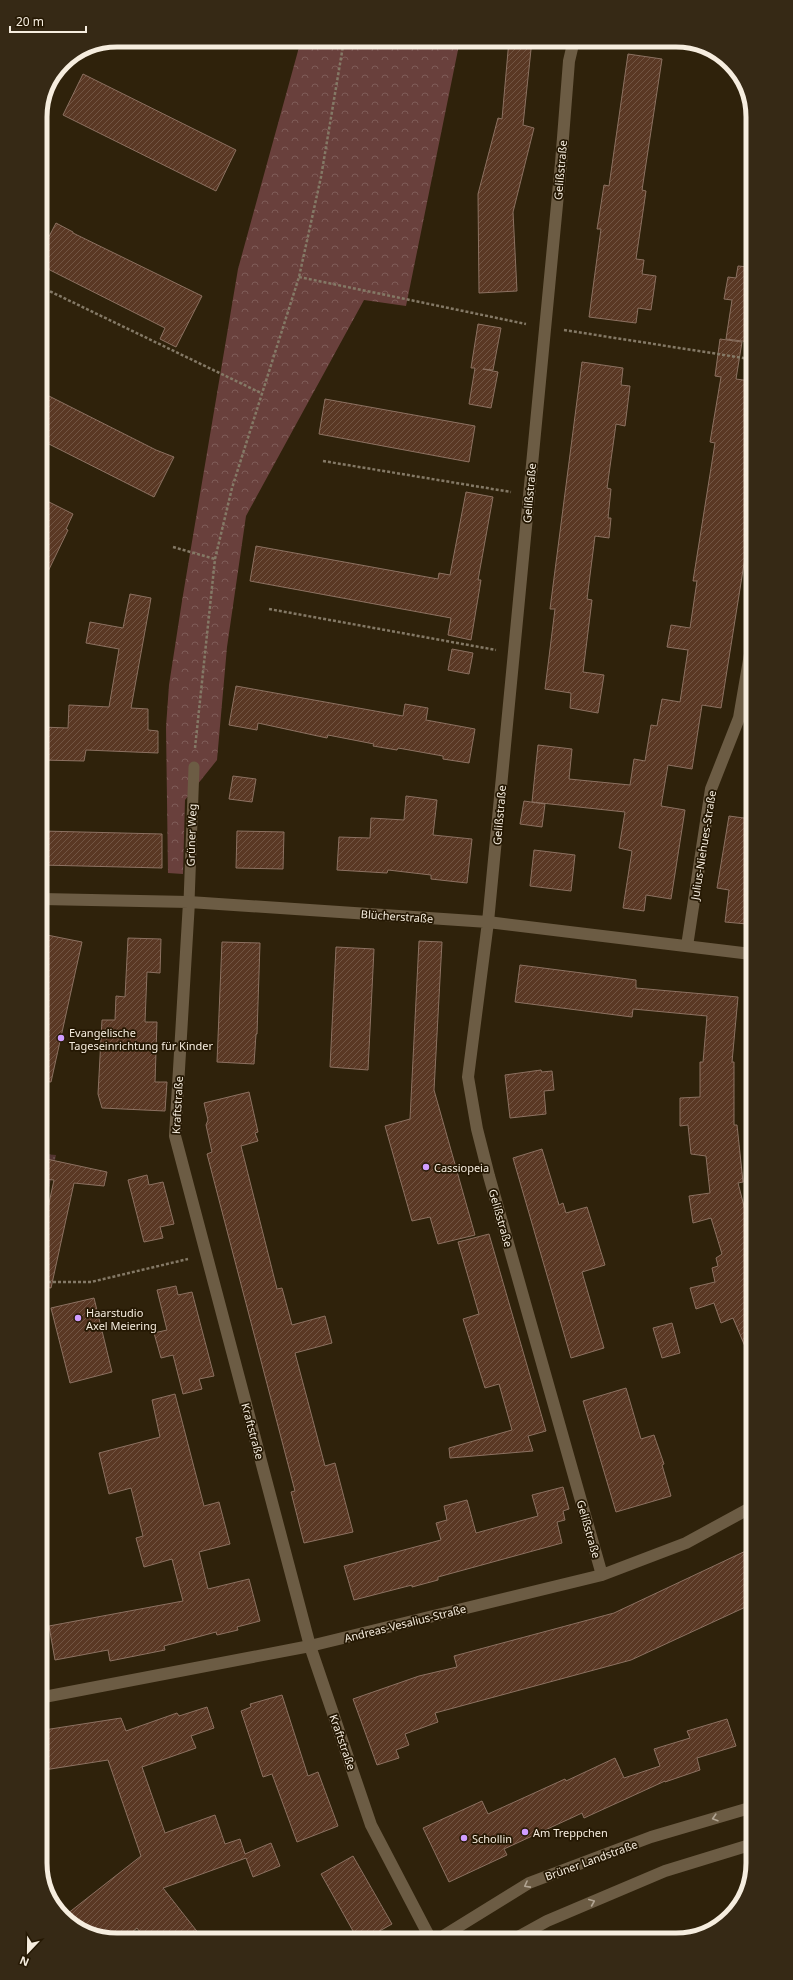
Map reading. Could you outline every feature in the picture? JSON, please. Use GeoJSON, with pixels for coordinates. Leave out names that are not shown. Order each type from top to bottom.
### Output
{"type":"FeatureCollection","features":[{"type":"Feature","properties":{"kind":"street","name":"Gelißstraße"},"geometry":{"type":"LineString","coordinates":[[572,47],[569,61],[488,922],[468,1077],[491,1184],[602,1575]]}},
{"type":"Feature","properties":{"kind":"street","name":"Julius-Niehues-Straße"},"geometry":{"type":"LineString","coordinates":[[687,946],[710,789],[739,718],[746,677]]}},
{"type":"Feature","properties":{"kind":"street","name":"Blücherstraße"},"geometry":{"type":"LineString","coordinates":[[47,899],[189,902],[488,922],[746,953]]}},
{"type":"Feature","properties":{"kind":"street","name":"Kraftstraße"},"geometry":{"type":"LineString","coordinates":[[189,902],[175,1136],[310,1646],[371,1825],[427,1933]]}},
{"type":"Feature","properties":{"kind":"street","name":"Andreas-Vesalius-Straße"},"geometry":{"type":"LineString","coordinates":[[47,1696],[310,1646],[602,1575],[686,1544],[746,1510]]}},
{"type":"Feature","properties":{"kind":"street","name":"Brüner Landstraße"},"geometry":{"type":"LineString","coordinates":[[448,1933],[528,1883],[651,1838],[746,1809]]}},
{"type":"Feature","properties":{"kind":"street"},"geometry":{"type":"LineString","coordinates":[[525,1933],[547,1921],[665,1871],[746,1846]]}},
{"type":"Feature","properties":{"kind":"lane","name":"Grüner Weg"},"geometry":{"type":"LineString","coordinates":[[189,902],[194,767]]}},
{"type":"Feature","properties":{"kind":"path"},"geometry":{"type":"LineString","coordinates":[[194,767],[215,559],[232,488],[299,277],[321,177],[343,47]]}},
{"type":"Feature","properties":{"kind":"path"},"geometry":{"type":"LineString","coordinates":[[299,277],[545,328],[746,358]]}},
{"type":"Feature","properties":{"kind":"path"},"geometry":{"type":"LineString","coordinates":[[47,290],[261,393]]}},
{"type":"Feature","properties":{"kind":"path"},"geometry":{"type":"LineString","coordinates":[[323,461],[529,495]]}},
{"type":"Feature","properties":{"kind":"path"},"geometry":{"type":"LineString","coordinates":[[173,547],[215,559]]}},
{"type":"Feature","properties":{"kind":"path"},"geometry":{"type":"LineString","coordinates":[[269,609],[514,653]]}},
{"type":"Feature","properties":{"kind":"path"},"geometry":{"type":"LineString","coordinates":[[47,1282],[91,1282],[207,1254]]}},
{"type":"Feature","properties":{"kind":"green space"},"geometry":{"type":"Polygon","coordinates":[[[299,47],[459,47],[406,306],[364,300],[246,516],[227,647],[217,760],[185,800],[183,874],[168,873],[166,727],[169,685],[238,269],[299,47]]]}},
{"type":"Feature","properties":{"kind":"shaded area"},"geometry":{"type":"Polygon","coordinates":[[[47,1154],[56,1155],[47,1197],[47,1154]]]}},
{"type":"Feature","properties":{"kind":"building"},"geometry":{"type":"Polygon","coordinates":[[[508,47],[531,47],[523,125],[534,128],[513,212],[517,291],[479,293],[478,194],[498,118],[502,119],[508,47]]]}},
{"type":"Feature","properties":{"kind":"building"},"geometry":{"type":"Polygon","coordinates":[[[628,54],[662,59],[642,190],[646,191],[636,259],[644,260],[642,274],[656,276],[651,310],[638,308],[636,323],[589,317],[601,229],[597,229],[604,185],[609,186],[628,54]]]}},
{"type":"Feature","properties":{"kind":"building"},"geometry":{"type":"Polygon","coordinates":[[[83,74],[236,150],[216,191],[63,115],[83,74]]]}},
{"type":"Feature","properties":{"kind":"building"},"geometry":{"type":"Polygon","coordinates":[[[56,223],[73,233],[202,296],[176,347],[160,339],[165,328],[47,269],[47,240],[56,223]]]}},
{"type":"Feature","properties":{"kind":"building"},"geometry":{"type":"Polygon","coordinates":[[[738,266],[746,267],[746,342],[726,339],[732,300],[724,299],[728,277],[736,278],[738,266]]]}},
{"type":"Feature","properties":{"kind":"building"},"geometry":{"type":"Polygon","coordinates":[[[478,324],[501,328],[493,370],[483,369],[498,372],[491,408],[469,404],[475,368],[471,368],[478,324]]]}},
{"type":"Feature","properties":{"kind":"building"},"geometry":{"type":"Polygon","coordinates":[[[720,339],[742,342],[736,379],[746,380],[746,551],[721,708],[702,705],[692,769],[668,765],[661,806],[685,810],[671,899],[646,895],[644,911],[623,908],[632,851],[619,848],[625,812],[532,802],[538,745],[572,749],[569,779],[630,785],[634,759],[645,761],[651,725],[657,726],[662,699],[680,702],[688,650],[667,647],[671,625],[690,628],[697,581],[693,581],[715,443],[710,442],[721,377],[715,376],[720,339]]]}},
{"type":"Feature","properties":{"kind":"building"},"geometry":{"type":"Polygon","coordinates":[[[582,362],[623,368],[621,385],[630,386],[625,426],[616,424],[607,488],[611,489],[608,518],[611,518],[609,538],[595,536],[587,599],[592,600],[583,672],[604,675],[598,713],[570,708],[571,693],[545,689],[555,609],[550,609],[582,362]]]}},
{"type":"Feature","properties":{"kind":"building"},"geometry":{"type":"Polygon","coordinates":[[[47,395],[156,450],[174,457],[154,497],[47,443],[47,395]]]}},
{"type":"Feature","properties":{"kind":"building"},"geometry":{"type":"Polygon","coordinates":[[[325,399],[475,426],[469,462],[319,434],[325,399]]]}},
{"type":"Feature","properties":{"kind":"building"},"geometry":{"type":"Polygon","coordinates":[[[466,492],[493,497],[478,580],[481,580],[471,640],[448,635],[451,618],[250,581],[256,546],[438,579],[439,573],[450,575],[466,492]]]}},
{"type":"Feature","properties":{"kind":"building"},"geometry":{"type":"Polygon","coordinates":[[[47,501],[73,514],[66,529],[68,530],[47,574],[47,501]]]}},
{"type":"Feature","properties":{"kind":"building"},"geometry":{"type":"Polygon","coordinates":[[[130,594],[151,598],[131,708],[148,709],[148,730],[158,731],[158,753],[86,750],[84,761],[47,760],[47,727],[68,728],[69,705],[109,707],[119,649],[86,643],[90,622],[123,628],[130,594]]]}},
{"type":"Feature","properties":{"kind":"building"},"geometry":{"type":"Polygon","coordinates":[[[452,649],[473,653],[469,674],[448,670],[452,649]]]}},
{"type":"Feature","properties":{"kind":"building"},"geometry":{"type":"Polygon","coordinates":[[[236,686],[403,716],[405,704],[428,708],[426,720],[475,729],[469,763],[443,759],[443,756],[398,748],[397,750],[373,746],[374,744],[328,735],[327,738],[258,723],[257,730],[229,725],[236,686]]]}},
{"type":"Feature","properties":{"kind":"building"},"geometry":{"type":"Polygon","coordinates":[[[233,776],[256,779],[252,802],[229,799],[233,776]]]}},
{"type":"Feature","properties":{"kind":"building"},"geometry":{"type":"Polygon","coordinates":[[[406,796],[437,800],[433,835],[472,839],[467,883],[431,879],[431,875],[388,870],[387,873],[337,870],[339,837],[370,838],[371,818],[404,820],[406,796]]]}},
{"type":"Feature","properties":{"kind":"building"},"geometry":{"type":"Polygon","coordinates":[[[524,801],[545,804],[542,827],[520,824],[524,801]]]}},
{"type":"Feature","properties":{"kind":"building"},"geometry":{"type":"Polygon","coordinates":[[[729,816],[746,818],[746,924],[725,922],[729,890],[717,888],[729,816]]]}},
{"type":"Feature","properties":{"kind":"building"},"geometry":{"type":"Polygon","coordinates":[[[47,831],[162,834],[162,868],[47,865],[47,831]]]}},
{"type":"Feature","properties":{"kind":"building"},"geometry":{"type":"Polygon","coordinates":[[[237,831],[284,832],[283,869],[236,868],[237,831]]]}},
{"type":"Feature","properties":{"kind":"building"},"geometry":{"type":"Polygon","coordinates":[[[534,850],[575,855],[571,891],[530,886],[534,850]]]}},
{"type":"Feature","properties":{"kind":"building"},"geometry":{"type":"Polygon","coordinates":[[[47,935],[82,942],[51,1082],[47,1082],[47,935]]]}},
{"type":"Feature","properties":{"kind":"building"},"geometry":{"type":"Polygon","coordinates":[[[128,938],[161,939],[160,973],[147,972],[145,1022],[157,1022],[155,1082],[167,1082],[165,1111],[102,1108],[98,1094],[102,1020],[115,1020],[116,996],[125,997],[128,938]]]}},
{"type":"Feature","properties":{"kind":"building"},"geometry":{"type":"Polygon","coordinates":[[[419,941],[442,942],[434,1090],[475,1235],[438,1244],[430,1217],[412,1221],[385,1126],[410,1119],[419,941]]]}},
{"type":"Feature","properties":{"kind":"building"},"geometry":{"type":"Polygon","coordinates":[[[222,942],[260,943],[257,1034],[254,1064],[217,1062],[222,942]]]}},
{"type":"Feature","properties":{"kind":"building"},"geometry":{"type":"Polygon","coordinates":[[[336,947],[374,949],[368,1070],[330,1067],[336,947]]]}},
{"type":"Feature","properties":{"kind":"building"},"geometry":{"type":"Polygon","coordinates":[[[520,965],[636,980],[636,988],[738,997],[732,1062],[734,1062],[734,1125],[737,1125],[743,1182],[738,1183],[746,1214],[746,1349],[733,1318],[721,1323],[714,1303],[696,1309],[690,1288],[715,1282],[712,1268],[718,1266],[716,1258],[722,1254],[711,1218],[693,1223],[689,1196],[710,1193],[706,1156],[691,1154],[688,1125],[680,1126],[680,1098],[700,1097],[700,1062],[703,1062],[707,1016],[633,1009],[632,1017],[515,1002],[520,965]]]}},
{"type":"Feature","properties":{"kind":"building"},"geometry":{"type":"Polygon","coordinates":[[[541,1070],[542,1072],[552,1071],[554,1090],[544,1091],[546,1114],[510,1118],[505,1075],[541,1070]]]}},
{"type":"Feature","properties":{"kind":"building"},"geometry":{"type":"Polygon","coordinates":[[[249,1092],[258,1132],[255,1133],[258,1141],[241,1146],[277,1289],[282,1288],[292,1325],[325,1316],[332,1343],[295,1353],[325,1466],[335,1463],[353,1532],[304,1543],[291,1492],[295,1491],[207,1154],[212,1152],[206,1125],[208,1120],[204,1103],[249,1092]]]}},
{"type":"Feature","properties":{"kind":"building"},"geometry":{"type":"Polygon","coordinates":[[[542,1149],[559,1205],[563,1203],[566,1213],[587,1207],[605,1265],[582,1272],[604,1348],[571,1358],[513,1158],[542,1149]]]}},
{"type":"Feature","properties":{"kind":"building"},"geometry":{"type":"Polygon","coordinates":[[[47,1159],[107,1172],[104,1186],[74,1183],[51,1288],[47,1288],[47,1212],[54,1180],[47,1179],[47,1159]]]}},
{"type":"Feature","properties":{"kind":"building"},"geometry":{"type":"Polygon","coordinates":[[[147,1175],[149,1185],[163,1182],[174,1224],[160,1227],[163,1238],[144,1242],[128,1180],[147,1175]]]}},
{"type":"Feature","properties":{"kind":"building"},"geometry":{"type":"Polygon","coordinates":[[[489,1234],[546,1431],[528,1436],[533,1451],[450,1458],[449,1448],[512,1430],[499,1384],[485,1388],[463,1319],[479,1314],[458,1242],[489,1234]]]}},
{"type":"Feature","properties":{"kind":"building"},"geometry":{"type":"Polygon","coordinates":[[[176,1286],[178,1295],[192,1292],[214,1376],[199,1379],[202,1389],[183,1394],[173,1355],[161,1358],[154,1333],[167,1330],[157,1290],[176,1286]]]}},
{"type":"Feature","properties":{"kind":"building"},"geometry":{"type":"Polygon","coordinates":[[[94,1298],[112,1372],[70,1383],[51,1308],[94,1298]]]}},
{"type":"Feature","properties":{"kind":"building"},"geometry":{"type":"Polygon","coordinates":[[[672,1323],[680,1353],[662,1358],[653,1328],[672,1323]]]}},
{"type":"Feature","properties":{"kind":"building"},"geometry":{"type":"Polygon","coordinates":[[[626,1388],[641,1439],[654,1435],[664,1464],[662,1465],[671,1496],[616,1512],[583,1401],[626,1388]]]}},
{"type":"Feature","properties":{"kind":"building"},"geometry":{"type":"Polygon","coordinates":[[[175,1394],[204,1506],[219,1502],[230,1544],[199,1552],[208,1589],[249,1579],[260,1621],[237,1627],[238,1630],[217,1635],[216,1632],[164,1646],[165,1650],[110,1661],[108,1650],[55,1660],[49,1626],[183,1601],[172,1559],[144,1567],[136,1538],[143,1536],[131,1488],[109,1494],[99,1453],[160,1437],[152,1400],[175,1394]]]}},
{"type":"Feature","properties":{"kind":"building"},"geometry":{"type":"Polygon","coordinates":[[[563,1487],[569,1509],[563,1511],[565,1520],[557,1522],[562,1543],[438,1577],[438,1580],[354,1600],[344,1566],[441,1540],[436,1523],[447,1520],[444,1506],[467,1500],[476,1533],[538,1516],[532,1495],[563,1487]]]}},
{"type":"Feature","properties":{"kind":"building"},"geometry":{"type":"Polygon","coordinates":[[[746,1551],[746,1607],[631,1660],[435,1713],[438,1722],[405,1734],[409,1745],[396,1750],[399,1758],[377,1765],[353,1699],[419,1676],[457,1667],[454,1656],[614,1613],[746,1551]]]}},
{"type":"Feature","properties":{"kind":"building"},"geometry":{"type":"Polygon","coordinates":[[[282,1695],[308,1776],[318,1772],[338,1826],[297,1842],[272,1774],[263,1777],[241,1711],[251,1707],[250,1704],[282,1695]]]}},
{"type":"Feature","properties":{"kind":"building"},"geometry":{"type":"Polygon","coordinates":[[[207,1707],[214,1728],[191,1736],[196,1748],[142,1767],[165,1833],[215,1815],[225,1844],[240,1839],[245,1854],[271,1843],[280,1866],[253,1877],[246,1858],[163,1888],[198,1933],[141,1933],[137,1928],[131,1933],[112,1933],[90,1928],[68,1914],[141,1856],[108,1760],[47,1770],[47,1730],[121,1718],[126,1731],[177,1713],[179,1716],[207,1707]]]}},
{"type":"Feature","properties":{"kind":"building"},"geometry":{"type":"Polygon","coordinates":[[[727,1719],[736,1746],[697,1758],[700,1770],[665,1781],[584,1818],[582,1813],[504,1849],[507,1855],[449,1882],[423,1828],[482,1801],[488,1814],[565,1779],[566,1781],[615,1758],[624,1778],[660,1766],[654,1749],[690,1738],[687,1731],[727,1719]]]}},
{"type":"Feature","properties":{"kind":"building"},"geometry":{"type":"Polygon","coordinates":[[[353,1856],[392,1924],[376,1933],[354,1933],[321,1874],[353,1856]]]}},
{"type":"Feature","properties":{"kind":"place","name":"Evangelische Tageseinrichtung für Kinder"},"geometry":{"type":"Point","coordinates":[61,1038]}},
{"type":"Feature","properties":{"kind":"place","name":"Cassiopeia"},"geometry":{"type":"Point","coordinates":[426,1167]}},
{"type":"Feature","properties":{"kind":"place","name":"Haarstudio Axel Meiering"},"geometry":{"type":"Point","coordinates":[78,1318]}},
{"type":"Feature","properties":{"kind":"place","name":"Am Treppchen"},"geometry":{"type":"Point","coordinates":[525,1832]}},
{"type":"Feature","properties":{"kind":"place","name":"Schollin"},"geometry":{"type":"Point","coordinates":[464,1838]}}]}
